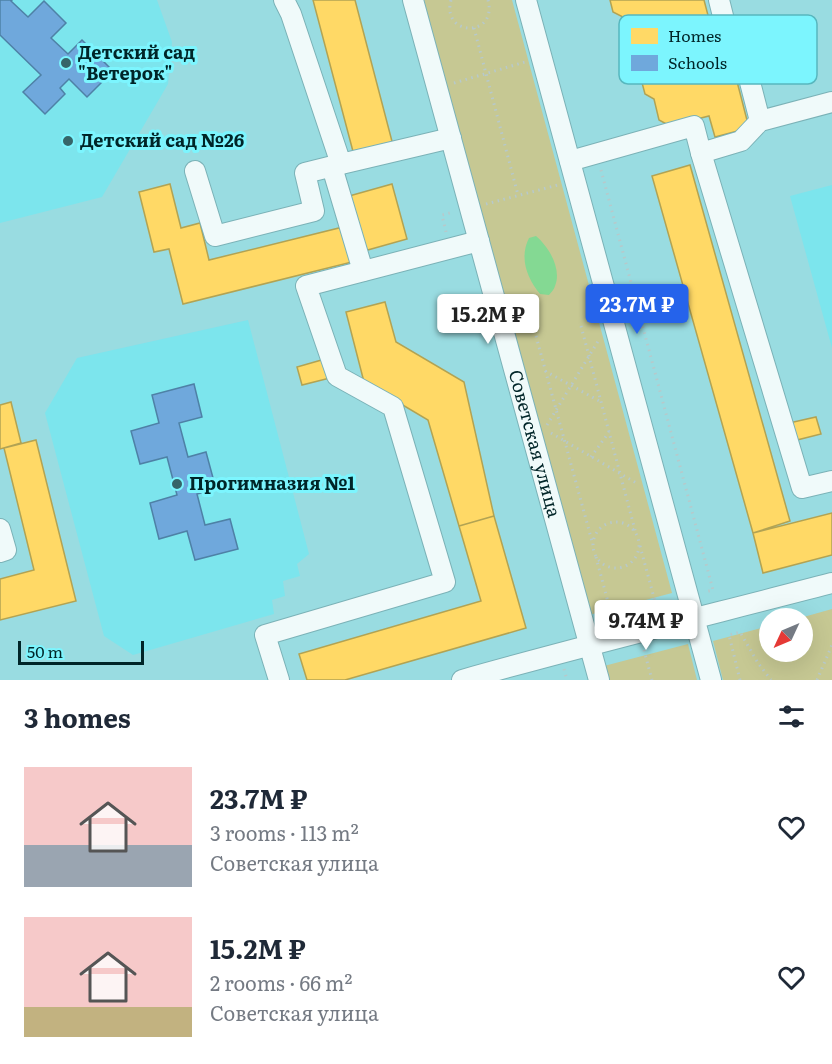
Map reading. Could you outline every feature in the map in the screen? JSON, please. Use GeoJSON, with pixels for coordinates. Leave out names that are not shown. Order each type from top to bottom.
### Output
{"type":"FeatureCollection","features":[{"type":"Feature","properties":{"kind":"street"},"geometry":{"type":"LineString","coordinates":[[284,0],[291,14],[336,166],[363,271]]}},
{"type":"Feature","properties":{"kind":"street","name":"Советская улица"},"geometry":{"type":"LineString","coordinates":[[413,0],[599,680]]}},
{"type":"Feature","properties":{"kind":"street"},"geometry":{"type":"LineString","coordinates":[[526,0],[711,680]]}},
{"type":"Feature","properties":{"kind":"street"},"geometry":{"type":"LineString","coordinates":[[719,0],[723,15]]}},
{"type":"Feature","properties":{"kind":"street"},"geometry":{"type":"LineString","coordinates":[[750,84],[760,122]]}},
{"type":"Feature","properties":{"kind":"street"},"geometry":{"type":"LineString","coordinates":[[701,153],[741,141],[760,122],[832,102]]}},
{"type":"Feature","properties":{"kind":"street"},"geometry":{"type":"LineString","coordinates":[[570,160],[694,126],[802,488],[832,481]]}},
{"type":"Feature","properties":{"kind":"street"},"geometry":{"type":"LineString","coordinates":[[195,171],[215,236],[314,211],[305,173],[451,138]]}},
{"type":"Feature","properties":{"kind":"street"},"geometry":{"type":"LineString","coordinates":[[279,680],[265,635],[445,582],[393,407],[337,376],[306,286],[479,241]]}},
{"type":"Feature","properties":{"kind":"street"},"geometry":{"type":"LineString","coordinates":[[0,529],[6,550],[0,552]]}},
{"type":"Feature","properties":{"kind":"street"},"geometry":{"type":"LineString","coordinates":[[462,680],[832,583]]}},
{"type":"Feature","properties":{"kind":"path"},"geometry":{"type":"LineString","coordinates":[[452,0],[449,9],[452,18],[457,25],[465,28],[482,25],[488,17],[490,8],[488,0]]}},
{"type":"Feature","properties":{"kind":"path"},"geometry":{"type":"LineString","coordinates":[[474,28],[518,195]]}},
{"type":"Feature","properties":{"kind":"path"},"geometry":{"type":"LineString","coordinates":[[449,84],[527,62]]}},
{"type":"Feature","properties":{"kind":"path"},"geometry":{"type":"LineString","coordinates":[[597,153],[713,590]]}},
{"type":"Feature","properties":{"kind":"path"},"geometry":{"type":"LineString","coordinates":[[595,175],[602,174]]}},
{"type":"Feature","properties":{"kind":"path"},"geometry":{"type":"LineString","coordinates":[[481,205],[560,184]]}},
{"type":"Feature","properties":{"kind":"path"},"geometry":{"type":"LineString","coordinates":[[442,215],[456,212]]}},
{"type":"Feature","properties":{"kind":"path"},"geometry":{"type":"LineString","coordinates":[[581,326],[656,605]]}},
{"type":"Feature","properties":{"kind":"path"},"geometry":{"type":"LineString","coordinates":[[536,336],[612,617]]}},
{"type":"Feature","properties":{"kind":"path"},"geometry":{"type":"LineString","coordinates":[[601,336],[544,430],[642,487]]}},
{"type":"Feature","properties":{"kind":"path"},"geometry":{"type":"LineString","coordinates":[[545,371],[601,402]]}},
{"type":"Feature","properties":{"kind":"path"},"geometry":{"type":"LineString","coordinates":[[591,457],[609,432]]}},
{"type":"Feature","properties":{"kind":"path"},"geometry":{"type":"LineString","coordinates":[[593,545],[594,536],[608,523],[619,522],[629,526],[636,534]]}},
{"type":"Feature","properties":{"kind":"path"},"geometry":{"type":"LineString","coordinates":[[595,555],[601,564],[610,568],[620,568],[630,564],[637,555],[639,544]]}},
{"type":"Feature","properties":{"kind":"path"},"geometry":{"type":"LineString","coordinates":[[594,622],[672,601]]}},
{"type":"Feature","properties":{"kind":"path"},"geometry":{"type":"LineString","coordinates":[[740,680],[729,635],[740,632],[771,680]]}},
{"type":"Feature","properties":{"kind":"path"},"geometry":{"type":"LineString","coordinates":[[640,633],[652,680]]}},
{"type":"Feature","properties":{"kind":"path"},"geometry":{"type":"LineString","coordinates":[[817,680],[832,645]]}},
{"type":"Feature","properties":{"kind":"shaded area","name":"Детский сад №26"},"geometry":{"type":"Polygon","coordinates":[[[0,0],[157,0],[172,42],[168,84],[102,197],[0,223],[0,0]]]}},
{"type":"Feature","properties":{"kind":"shaded area"},"geometry":{"type":"Polygon","coordinates":[[[424,0],[512,0],[672,593],[589,615],[424,0]]]}},
{"type":"Feature","properties":{"kind":"shaded area"},"geometry":{"type":"Polygon","coordinates":[[[832,185],[832,348],[790,196],[832,185]]]}},
{"type":"Feature","properties":{"kind":"shaded area"},"geometry":{"type":"Polygon","coordinates":[[[536,236],[550,252],[557,273],[554,289],[549,295],[540,294],[526,268],[526,245],[529,238],[536,236]]]}},
{"type":"Feature","properties":{"kind":"shaded area","name":"Прогимназия №1"},"geometry":{"type":"Polygon","coordinates":[[[248,320],[309,554],[297,564],[300,576],[283,581],[285,596],[272,600],[274,614],[133,655],[104,636],[45,413],[77,358],[248,320]]]}},
{"type":"Feature","properties":{"kind":"shaded area"},"geometry":{"type":"Polygon","coordinates":[[[832,609],[832,680],[723,680],[713,641],[759,629],[759,662],[813,662],[813,614],[832,609]]]}},
{"type":"Feature","properties":{"kind":"shaded area"},"geometry":{"type":"Polygon","coordinates":[[[688,644],[697,680],[608,680],[604,666],[688,644]]]}},
{"type":"Feature","properties":{"kind":"building: Homes"},"geometry":{"type":"Polygon","coordinates":[[[313,0],[355,0],[394,149],[355,159],[313,0]]]}},
{"type":"Feature","properties":{"kind":"building: Homes"},"geometry":{"type":"Polygon","coordinates":[[[610,0],[704,0],[708,15],[619,15],[613,12],[610,0]]]}},
{"type":"Feature","properties":{"kind":"building: Homes"},"geometry":{"type":"Polygon","coordinates":[[[642,84],[738,84],[749,128],[715,137],[709,116],[670,126],[659,120],[654,99],[645,94],[642,84]]]}},
{"type":"Feature","properties":{"kind":"building: Homes"},"geometry":{"type":"Polygon","coordinates":[[[690,165],[790,521],[753,533],[652,176],[690,165]]]}},
{"type":"Feature","properties":{"kind":"building: Homes"},"geometry":{"type":"Polygon","coordinates":[[[170,184],[181,228],[200,223],[209,260],[343,227],[352,262],[183,304],[169,249],[154,252],[139,192],[170,184]]]}},
{"type":"Feature","properties":{"kind":"building: Homes"},"geometry":{"type":"Polygon","coordinates":[[[392,184],[407,239],[357,253],[342,198],[392,184]]]}},
{"type":"Feature","properties":{"kind":"building: Homes"},"geometry":{"type":"Polygon","coordinates":[[[385,302],[396,342],[464,382],[494,516],[459,526],[428,420],[364,382],[346,312],[385,302]]]}},
{"type":"Feature","properties":{"kind":"building: Homes"},"geometry":{"type":"Polygon","coordinates":[[[325,359],[330,378],[302,385],[297,367],[325,359]]]}},
{"type":"Feature","properties":{"kind":"building: Homes"},"geometry":{"type":"Polygon","coordinates":[[[11,402],[21,443],[0,449],[0,405],[11,402]]]}},
{"type":"Feature","properties":{"kind":"building: Homes"},"geometry":{"type":"Polygon","coordinates":[[[816,417],[821,434],[793,441],[789,423],[816,417]]]}},
{"type":"Feature","properties":{"kind":"building: Homes"},"geometry":{"type":"Polygon","coordinates":[[[36,440],[76,601],[0,620],[0,579],[34,570],[4,448],[36,440]]]}},
{"type":"Feature","properties":{"kind":"building: Homes"},"geometry":{"type":"Polygon","coordinates":[[[832,513],[832,555],[763,573],[753,533],[832,513]]]}},
{"type":"Feature","properties":{"kind":"building: Homes"},"geometry":{"type":"Polygon","coordinates":[[[494,516],[526,628],[345,680],[307,680],[299,654],[481,601],[459,526],[494,516]]]}},
{"type":"Feature","properties":{"kind":"building: Schools","name":"Детский сад \"Ветерок\""},"geometry":{"type":"Polygon","coordinates":[[[0,0],[12,0],[28,17],[44,1],[66,23],[51,38],[68,54],[82,40],[113,71],[87,97],[69,79],[60,88],[65,94],[45,114],[23,92],[41,75],[0,35],[0,0]]]}},
{"type":"Feature","properties":{"kind":"building: Schools"},"geometry":{"type":"Polygon","coordinates":[[[194,384],[202,417],[179,423],[188,457],[206,452],[216,489],[197,494],[205,525],[230,519],[238,549],[195,560],[187,531],[159,539],[150,503],[177,495],[167,457],[140,464],[131,431],[159,423],[152,395],[194,384]]]}},
{"type":"Feature","properties":{"kind":"place","name":"Детский сад \"Ветерок\""},"geometry":{"type":"Point","coordinates":[66,63]}},
{"type":"Feature","properties":{"kind":"place","name":"Детский сад №26"},"geometry":{"type":"Point","coordinates":[68,141]}},
{"type":"Feature","properties":{"kind":"place","name":"Прогимназия №1"},"geometry":{"type":"Point","coordinates":[177,484]}}]}
